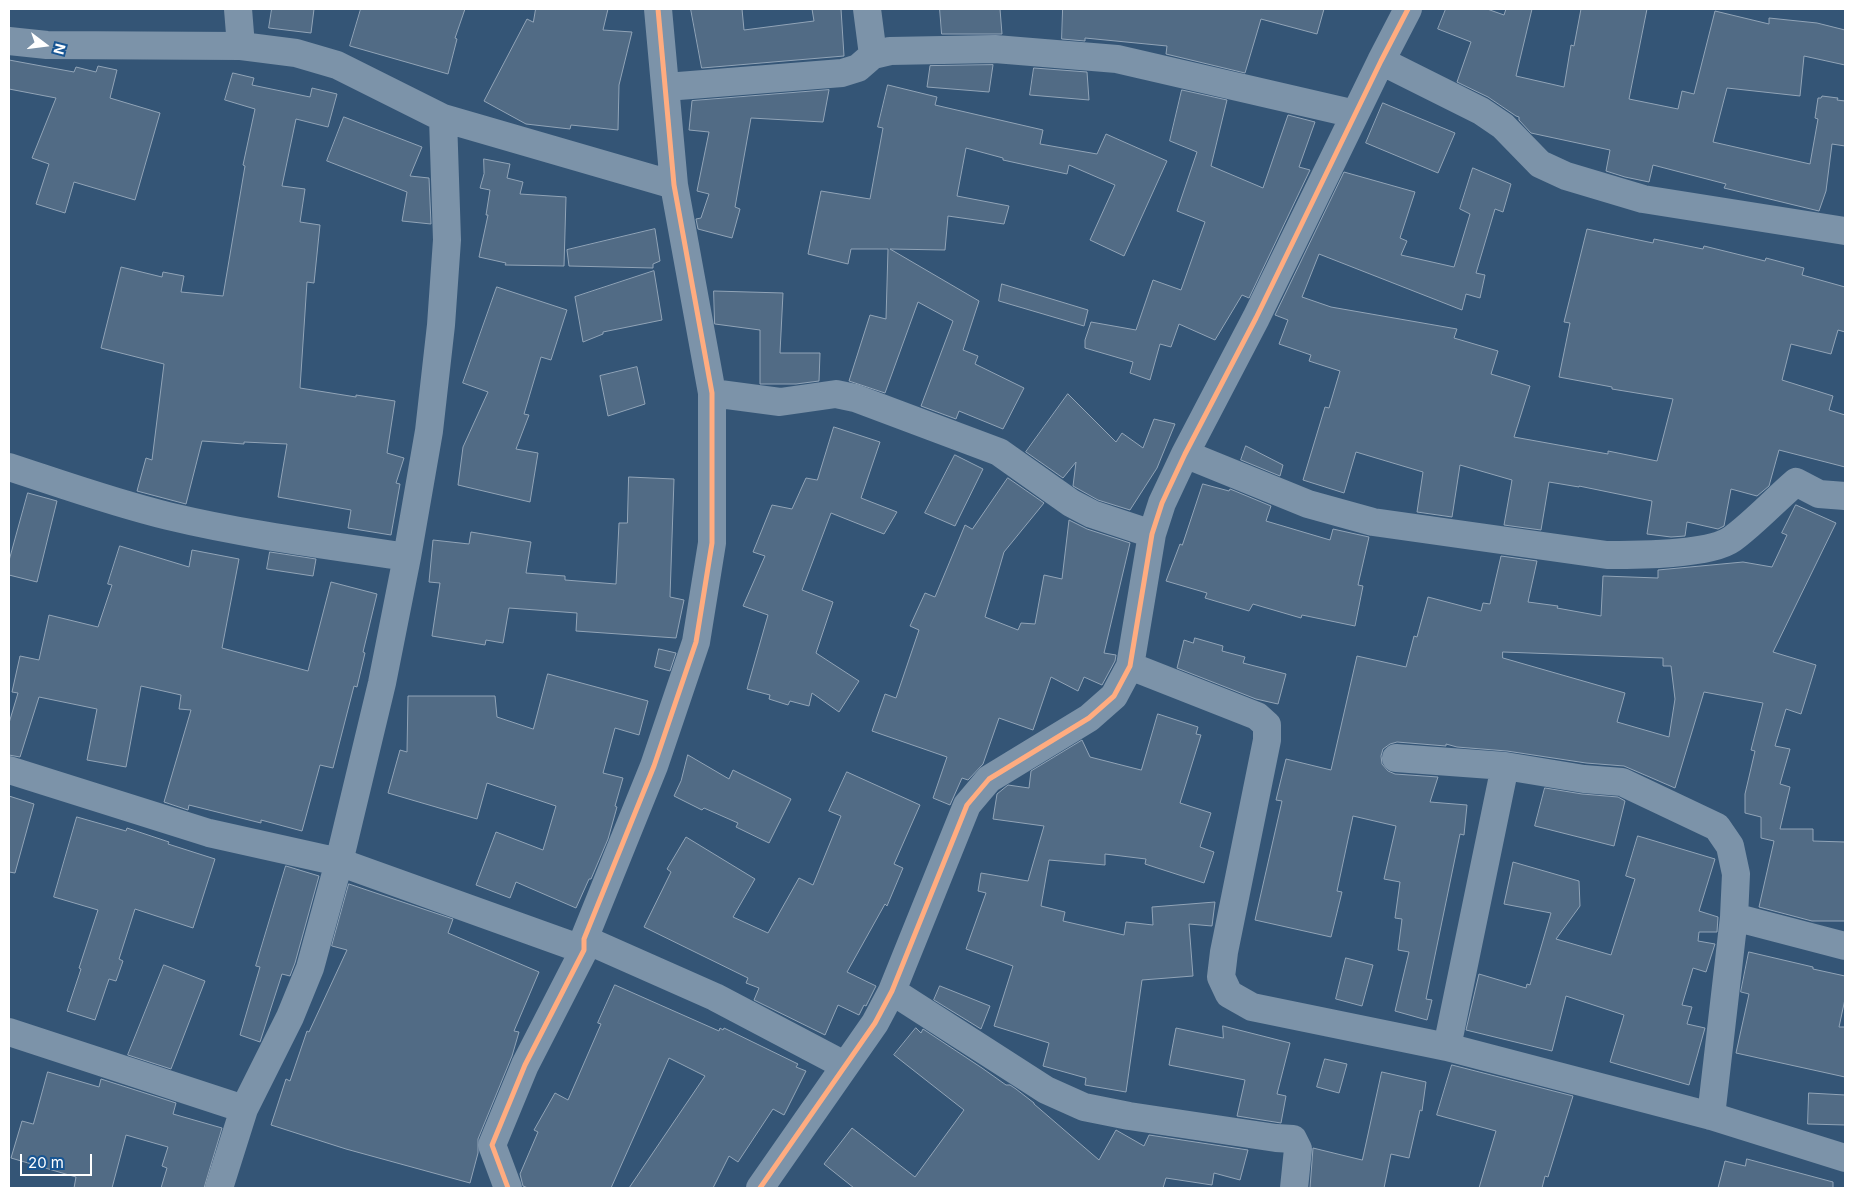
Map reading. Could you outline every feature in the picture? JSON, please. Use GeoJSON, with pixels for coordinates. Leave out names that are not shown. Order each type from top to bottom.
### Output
{"type":"FeatureCollection","features":[{"type":"Feature","properties":{"kind":"street"},"geometry":{"type":"LineString","coordinates":[[238,9],[241,46]]}},
{"type":"Feature","properties":{"kind":"street"},"geometry":{"type":"LineString","coordinates":[[508,1188],[492,1145],[524,1065],[584,944],[654,766],[696,642],[712,544],[712,393],[674,184],[658,9]]}},
{"type":"Feature","properties":{"kind":"street"},"geometry":{"type":"LineString","coordinates":[[868,9],[873,55]]}},
{"type":"Feature","properties":{"kind":"street"},"geometry":{"type":"LineString","coordinates":[[760,1188],[875,1023],[892,992],[966,804],[989,779],[1088,718],[1114,696],[1130,666],[1152,534],[1162,503],[1185,454],[1256,318],[1408,9]]}},
{"type":"Feature","properties":{"kind":"street"},"geometry":{"type":"LineString","coordinates":[[9,42],[47,45],[241,46],[296,53],[337,65],[443,118],[674,184]]}},
{"type":"Feature","properties":{"kind":"street"},"geometry":{"type":"LineString","coordinates":[[666,86],[842,73],[858,68],[873,55],[890,51],[995,50],[1117,59],[1355,114]]}},
{"type":"Feature","properties":{"kind":"street"},"geometry":{"type":"LineString","coordinates":[[1381,61],[1480,111],[1504,126],[1540,164],[1566,176],[1643,199],[1845,232]]}},
{"type":"Feature","properties":{"kind":"street"},"geometry":{"type":"LineString","coordinates":[[219,1188],[244,1110],[290,1017],[310,968],[339,862],[382,683],[429,431],[441,325],[447,240],[443,118]]}},
{"type":"Feature","properties":{"kind":"street"},"geometry":{"type":"LineString","coordinates":[[712,393],[780,402],[836,394],[855,398],[999,452],[1071,503],[1092,514],[1152,534]]}},
{"type":"Feature","properties":{"kind":"street"},"geometry":{"type":"LineString","coordinates":[[1185,454],[1308,504],[1373,522],[1607,555],[1643,555],[1716,547],[1732,539],[1796,482],[1819,494],[1845,496]]}},
{"type":"Feature","properties":{"kind":"street"},"geometry":{"type":"LineString","coordinates":[[9,467],[104,498],[168,516],[253,533],[407,557]]}},
{"type":"Feature","properties":{"kind":"street"},"geometry":{"type":"LineString","coordinates":[[1130,666],[1257,716],[1266,725],[1268,740],[1224,952],[1221,977],[1229,994],[1252,1007],[1447,1047],[1711,1116],[1845,1158]]}},
{"type":"Feature","properties":{"kind":"street"},"geometry":{"type":"LineString","coordinates":[[1396,758],[1505,766],[1584,779],[1622,782],[1717,827],[1730,846],[1736,874],[1734,917],[1711,1116]]}},
{"type":"Feature","properties":{"kind":"street"},"geometry":{"type":"LineString","coordinates":[[1447,1047],[1505,766]]}},
{"type":"Feature","properties":{"kind":"street"},"geometry":{"type":"LineString","coordinates":[[9,770],[209,833],[339,862],[584,944],[715,997],[844,1065]]}},
{"type":"Feature","properties":{"kind":"street"},"geometry":{"type":"LineString","coordinates":[[1734,917],[1845,946]]}},
{"type":"Feature","properties":{"kind":"street"},"geometry":{"type":"LineString","coordinates":[[892,992],[1046,1090],[1084,1107],[1129,1116],[1293,1139],[1298,1149],[1294,1188]]}},
{"type":"Feature","properties":{"kind":"street"},"geometry":{"type":"LineString","coordinates":[[9,1032],[244,1110]]}},
{"type":"Feature","properties":{"kind":"building"},"geometry":{"type":"Polygon","coordinates":[[[272,9],[314,9],[311,33],[269,28],[272,9]]]}},
{"type":"Feature","properties":{"kind":"building"},"geometry":{"type":"Polygon","coordinates":[[[361,9],[465,9],[455,38],[457,39],[448,74],[350,46],[361,9]]]}},
{"type":"Feature","properties":{"kind":"building"},"geometry":{"type":"Polygon","coordinates":[[[536,9],[608,9],[603,30],[632,32],[619,85],[618,130],[571,125],[570,129],[526,124],[484,101],[527,19],[533,22],[536,9]]]}},
{"type":"Feature","properties":{"kind":"building"},"geometry":{"type":"Polygon","coordinates":[[[691,9],[742,9],[744,30],[814,21],[812,9],[841,9],[844,56],[702,68],[691,9]]]}},
{"type":"Feature","properties":{"kind":"building"},"geometry":{"type":"Polygon","coordinates":[[[940,9],[1000,9],[1002,34],[942,34],[940,9]]]}},
{"type":"Feature","properties":{"kind":"building"},"geometry":{"type":"Polygon","coordinates":[[[1063,9],[1324,9],[1317,34],[1261,19],[1245,73],[1166,54],[1167,46],[1085,38],[1085,41],[1062,39],[1063,9]]]}},
{"type":"Feature","properties":{"kind":"building"},"geometry":{"type":"Polygon","coordinates":[[[1446,9],[1487,9],[1504,15],[1506,9],[1532,9],[1516,76],[1564,87],[1571,45],[1574,46],[1581,9],[1647,9],[1629,99],[1678,109],[1682,91],[1694,94],[1715,11],[1769,24],[1769,18],[1817,23],[1845,30],[1845,65],[1804,56],[1800,96],[1727,88],[1713,142],[1810,164],[1818,119],[1815,118],[1818,98],[1822,96],[1845,101],[1845,146],[1832,144],[1826,191],[1819,211],[1724,188],[1726,184],[1653,165],[1649,182],[1625,177],[1606,171],[1610,150],[1531,133],[1519,120],[1519,117],[1488,97],[1457,82],[1471,42],[1438,29],[1446,9]]]}},
{"type":"Feature","properties":{"kind":"building"},"geometry":{"type":"Polygon","coordinates":[[[9,60],[74,72],[76,67],[96,72],[98,66],[117,70],[110,98],[160,113],[135,200],[74,182],[65,213],[36,204],[49,164],[32,158],[56,98],[9,89],[9,60]]]}},
{"type":"Feature","properties":{"kind":"building"},"geometry":{"type":"Polygon","coordinates":[[[993,65],[989,92],[927,87],[930,66],[993,65]]]}},
{"type":"Feature","properties":{"kind":"building"},"geometry":{"type":"Polygon","coordinates":[[[1034,68],[1087,72],[1089,100],[1030,95],[1034,68]]]}},
{"type":"Feature","properties":{"kind":"building"},"geometry":{"type":"Polygon","coordinates":[[[233,73],[254,78],[252,85],[310,97],[312,88],[337,94],[328,127],[296,119],[282,186],[305,189],[300,222],[320,225],[314,283],[307,282],[300,388],[395,401],[387,453],[404,458],[396,483],[400,484],[391,535],[348,528],[351,510],[278,497],[287,444],[244,442],[244,444],[202,441],[186,504],[137,491],[146,458],[152,460],[164,364],[101,348],[121,267],[162,277],[163,272],[184,276],[181,292],[223,296],[245,166],[243,165],[255,109],[225,100],[233,73]]]}},
{"type":"Feature","properties":{"kind":"building"},"geometry":{"type":"Polygon","coordinates":[[[888,85],[937,97],[935,105],[1043,130],[1040,144],[1097,154],[1106,134],[1167,161],[1124,256],[1090,240],[1115,185],[1069,165],[1067,174],[1003,160],[1003,158],[966,148],[957,196],[1009,206],[1004,224],[948,216],[945,250],[890,249],[979,301],[963,350],[978,356],[975,364],[1024,388],[1003,429],[959,411],[956,419],[921,406],[953,321],[918,302],[885,393],[849,381],[870,315],[886,319],[888,249],[851,249],[848,264],[808,254],[821,191],[870,199],[883,128],[878,127],[888,85]]]}},
{"type":"Feature","properties":{"kind":"building"},"geometry":{"type":"Polygon","coordinates":[[[829,90],[823,122],[751,118],[735,207],[740,209],[732,238],[698,229],[696,219],[701,218],[709,194],[697,191],[709,132],[689,130],[692,101],[829,90]]]}},
{"type":"Feature","properties":{"kind":"building"},"geometry":{"type":"Polygon","coordinates":[[[1182,90],[1227,100],[1211,166],[1263,188],[1288,115],[1315,122],[1299,167],[1310,170],[1249,298],[1242,295],[1215,340],[1179,324],[1171,347],[1160,344],[1150,380],[1130,373],[1133,362],[1085,348],[1085,340],[1091,322],[1136,330],[1153,280],[1181,290],[1205,222],[1177,211],[1197,152],[1170,141],[1182,90]]]}},
{"type":"Feature","properties":{"kind":"building"},"geometry":{"type":"Polygon","coordinates":[[[1383,103],[1455,133],[1438,173],[1366,143],[1383,103]]]}},
{"type":"Feature","properties":{"kind":"building"},"geometry":{"type":"Polygon","coordinates":[[[344,117],[422,147],[410,176],[429,178],[431,224],[402,221],[407,192],[327,161],[344,117]]]}},
{"type":"Feature","properties":{"kind":"building"},"geometry":{"type":"Polygon","coordinates":[[[484,159],[510,164],[507,178],[523,182],[520,194],[566,197],[564,266],[505,265],[506,263],[479,257],[488,215],[486,215],[490,190],[480,188],[484,174],[484,159]]]}},
{"type":"Feature","properties":{"kind":"building"},"geometry":{"type":"Polygon","coordinates":[[[1473,168],[1511,184],[1503,212],[1495,209],[1476,273],[1485,275],[1480,298],[1466,294],[1462,310],[1319,254],[1302,297],[1331,307],[1457,329],[1454,338],[1498,351],[1491,374],[1530,386],[1514,437],[1608,454],[1608,451],[1657,461],[1673,399],[1612,389],[1612,387],[1559,377],[1570,323],[1564,322],[1587,229],[1653,243],[1654,239],[1703,249],[1704,246],[1765,261],[1766,258],[1804,268],[1802,275],[1845,287],[1845,332],[1838,330],[1831,354],[1791,344],[1782,380],[1833,396],[1829,410],[1845,415],[1845,467],[1779,450],[1769,486],[1757,496],[1731,489],[1724,526],[1718,529],[1687,522],[1685,536],[1671,537],[1647,534],[1652,501],[1579,486],[1549,482],[1541,530],[1504,525],[1512,480],[1460,465],[1452,517],[1417,512],[1423,472],[1356,452],[1344,493],[1303,480],[1325,407],[1329,408],[1340,371],[1309,361],[1311,355],[1279,344],[1288,320],[1275,315],[1344,172],[1415,192],[1400,238],[1407,241],[1401,255],[1454,267],[1470,214],[1460,209],[1473,168]]]}},
{"type":"Feature","properties":{"kind":"building"},"geometry":{"type":"Polygon","coordinates":[[[655,229],[660,261],[653,264],[653,268],[569,266],[567,250],[655,229]]]}},
{"type":"Feature","properties":{"kind":"building"},"geometry":{"type":"Polygon","coordinates":[[[654,271],[662,320],[603,332],[603,334],[583,342],[575,297],[654,271]]]}},
{"type":"Feature","properties":{"kind":"building"},"geometry":{"type":"Polygon","coordinates":[[[1002,284],[1088,310],[1084,326],[999,301],[1002,284]]]}},
{"type":"Feature","properties":{"kind":"building"},"geometry":{"type":"Polygon","coordinates":[[[497,287],[567,310],[551,360],[541,357],[524,414],[529,415],[516,449],[538,453],[530,502],[458,485],[463,447],[488,392],[463,383],[497,287]]]}},
{"type":"Feature","properties":{"kind":"building"},"geometry":{"type":"Polygon","coordinates":[[[714,291],[783,293],[780,353],[820,353],[819,381],[796,384],[760,384],[760,330],[715,324],[714,291]]]}},
{"type":"Feature","properties":{"kind":"building"},"geometry":{"type":"Polygon","coordinates":[[[637,367],[645,404],[608,416],[600,376],[637,367]]]}},
{"type":"Feature","properties":{"kind":"building"},"geometry":{"type":"Polygon","coordinates":[[[1068,394],[1116,442],[1122,433],[1143,448],[1154,419],[1175,424],[1157,468],[1130,510],[1098,500],[1073,486],[1076,462],[1063,478],[1026,452],[1068,394]]]}},
{"type":"Feature","properties":{"kind":"building"},"geometry":{"type":"Polygon","coordinates":[[[834,427],[880,442],[861,498],[897,512],[884,534],[831,513],[802,590],[833,602],[816,653],[859,681],[839,712],[812,693],[809,706],[790,701],[788,705],[769,699],[770,695],[747,689],[768,615],[743,606],[765,556],[753,552],[772,505],[792,509],[806,478],[817,480],[834,427]]]}},
{"type":"Feature","properties":{"kind":"building"},"geometry":{"type":"Polygon","coordinates":[[[1246,446],[1283,465],[1280,476],[1241,460],[1246,446]]]}},
{"type":"Feature","properties":{"kind":"building"},"geometry":{"type":"Polygon","coordinates":[[[955,455],[983,469],[955,526],[925,513],[955,455]]]}},
{"type":"Feature","properties":{"kind":"building"},"geometry":{"type":"Polygon","coordinates":[[[629,477],[674,479],[670,597],[684,600],[676,638],[576,631],[577,613],[509,608],[503,643],[486,640],[485,645],[432,636],[440,583],[429,582],[433,540],[469,544],[471,532],[531,542],[526,573],[565,576],[565,580],[616,584],[619,523],[627,523],[629,477]]]}},
{"type":"Feature","properties":{"kind":"building"},"geometry":{"type":"Polygon","coordinates":[[[1008,478],[1044,503],[1004,552],[985,617],[1018,630],[1021,623],[1035,624],[1044,575],[1062,579],[1069,520],[1087,529],[1130,543],[1104,653],[1116,655],[1115,661],[1102,685],[1084,677],[1078,691],[1051,677],[1033,730],[999,718],[983,764],[968,780],[962,778],[950,805],[933,798],[947,757],[872,731],[885,694],[896,698],[919,630],[910,626],[925,593],[935,597],[965,525],[972,529],[1008,478]]]}},
{"type":"Feature","properties":{"kind":"building"},"geometry":{"type":"Polygon","coordinates":[[[1203,484],[1229,491],[1230,489],[1271,506],[1266,521],[1330,540],[1333,529],[1369,537],[1358,585],[1363,586],[1355,626],[1302,615],[1301,618],[1253,604],[1249,611],[1205,598],[1207,593],[1166,581],[1180,544],[1182,545],[1203,484]]]}},
{"type":"Feature","properties":{"kind":"building"},"geometry":{"type":"Polygon","coordinates":[[[28,493],[57,501],[37,582],[9,575],[9,561],[28,493]]]}},
{"type":"Feature","properties":{"kind":"building"},"geometry":{"type":"Polygon","coordinates":[[[1796,505],[1836,523],[1773,652],[1816,665],[1801,714],[1786,709],[1775,746],[1790,749],[1780,784],[1790,787],[1780,829],[1813,829],[1813,841],[1845,842],[1845,921],[1812,921],[1759,907],[1774,841],[1761,838],[1761,817],[1745,813],[1745,794],[1755,751],[1751,750],[1763,703],[1704,692],[1675,788],[1624,766],[1586,763],[1446,744],[1446,746],[1397,742],[1383,749],[1381,756],[1382,764],[1388,771],[1395,774],[1438,777],[1430,802],[1467,805],[1464,835],[1460,834],[1426,999],[1432,1000],[1427,1020],[1395,1011],[1409,952],[1398,950],[1402,919],[1395,918],[1400,882],[1384,879],[1396,826],[1353,816],[1337,891],[1342,892],[1331,937],[1255,920],[1282,801],[1276,800],[1286,759],[1331,770],[1357,656],[1406,667],[1414,636],[1417,637],[1428,597],[1481,611],[1483,603],[1490,604],[1501,556],[1537,561],[1528,602],[1558,606],[1557,608],[1601,616],[1603,576],[1658,578],[1658,570],[1743,562],[1772,567],[1787,535],[1782,533],[1796,505]],[[1503,652],[1503,658],[1625,693],[1617,722],[1669,737],[1675,699],[1671,666],[1663,666],[1663,658],[1503,652]]]}},
{"type":"Feature","properties":{"kind":"building"},"geometry":{"type":"Polygon","coordinates":[[[120,546],[189,567],[192,550],[239,559],[222,648],[308,671],[331,582],[377,594],[357,687],[354,686],[333,768],[320,765],[302,831],[261,820],[261,823],[189,805],[188,810],[164,802],[191,710],[179,709],[181,695],[141,686],[126,767],[87,760],[97,709],[39,697],[20,757],[9,755],[9,723],[18,693],[12,692],[20,656],[39,660],[49,615],[98,627],[112,585],[108,584],[120,546]]]}},
{"type":"Feature","properties":{"kind":"building"},"geometry":{"type":"Polygon","coordinates":[[[270,552],[316,559],[313,576],[267,569],[270,552]]]}},
{"type":"Feature","properties":{"kind":"building"},"geometry":{"type":"Polygon","coordinates":[[[1195,638],[1223,646],[1222,651],[1245,657],[1243,663],[1286,674],[1278,704],[1256,699],[1177,668],[1184,640],[1193,643],[1195,638]]]}},
{"type":"Feature","properties":{"kind":"building"},"geometry":{"type":"Polygon","coordinates":[[[659,649],[676,653],[670,671],[655,667],[659,649]]]}},
{"type":"Feature","properties":{"kind":"building"},"geometry":{"type":"Polygon","coordinates":[[[548,674],[648,701],[639,735],[615,728],[603,773],[623,778],[615,806],[617,807],[608,839],[576,908],[516,882],[510,898],[476,885],[496,832],[543,850],[556,806],[487,783],[477,819],[388,793],[400,750],[407,752],[408,696],[495,696],[497,717],[533,729],[548,674]]]}},
{"type":"Feature","properties":{"kind":"building"},"geometry":{"type":"Polygon","coordinates":[[[1158,714],[1198,727],[1196,734],[1201,735],[1180,803],[1211,813],[1200,847],[1214,852],[1204,883],[1145,864],[1146,859],[1105,854],[1105,865],[1049,860],[1041,906],[1065,912],[1063,921],[1124,935],[1126,922],[1153,925],[1152,907],[1215,902],[1212,926],[1189,924],[1193,976],[1142,980],[1126,1092],[1085,1085],[1086,1078],[1043,1066],[1049,1043],[994,1026],[1013,966],[966,949],[986,893],[978,891],[981,873],[1028,881],[1044,826],[993,819],[997,794],[1008,785],[1029,788],[1031,771],[1082,740],[1090,757],[1141,770],[1158,714]]]}},
{"type":"Feature","properties":{"kind":"building"},"geometry":{"type":"Polygon","coordinates":[[[688,755],[729,779],[733,770],[791,799],[769,843],[736,827],[738,823],[704,808],[702,810],[674,796],[681,781],[688,755]]]}},
{"type":"Feature","properties":{"kind":"building"},"geometry":{"type":"Polygon","coordinates":[[[847,772],[920,805],[894,864],[903,868],[887,906],[885,904],[847,972],[876,986],[859,1015],[838,1005],[825,1035],[754,1000],[759,988],[746,983],[748,978],[644,927],[671,872],[667,869],[686,837],[755,879],[733,917],[768,933],[799,878],[813,885],[841,816],[829,811],[847,772]]]}},
{"type":"Feature","properties":{"kind":"building"},"geometry":{"type":"Polygon","coordinates":[[[1545,788],[1618,797],[1625,801],[1614,846],[1535,826],[1545,788]]]}},
{"type":"Feature","properties":{"kind":"building"},"geometry":{"type":"Polygon","coordinates":[[[9,796],[34,804],[15,873],[9,872],[9,796]]]}},
{"type":"Feature","properties":{"kind":"building"},"geometry":{"type":"Polygon","coordinates":[[[77,817],[126,831],[127,828],[215,859],[193,928],[135,909],[119,959],[123,961],[116,981],[109,979],[95,1020],[67,1011],[98,910],[54,897],[77,817]]]}},
{"type":"Feature","properties":{"kind":"building"},"geometry":{"type":"Polygon","coordinates":[[[1638,836],[1715,859],[1699,911],[1718,917],[1717,932],[1699,932],[1698,941],[1715,944],[1706,972],[1693,968],[1682,1005],[1692,1007],[1687,1024],[1705,1028],[1689,1085],[1610,1062],[1624,1015],[1566,996],[1552,1051],[1466,1030],[1479,974],[1526,988],[1527,984],[1530,985],[1551,913],[1504,904],[1513,862],[1579,881],[1580,906],[1556,939],[1611,955],[1635,879],[1626,876],[1638,836]]]}},
{"type":"Feature","properties":{"kind":"building"},"geometry":{"type":"Polygon","coordinates":[[[286,866],[319,876],[295,963],[290,976],[282,974],[260,1042],[240,1035],[260,967],[256,966],[286,866]]]}},
{"type":"Feature","properties":{"kind":"building"},"geometry":{"type":"Polygon","coordinates":[[[349,884],[453,919],[448,933],[539,972],[514,1031],[519,1032],[512,1056],[478,1139],[478,1153],[470,1183],[346,1149],[271,1125],[286,1079],[290,1081],[307,1031],[309,1032],[347,950],[332,946],[349,884]]]}},
{"type":"Feature","properties":{"kind":"building"},"geometry":{"type":"Polygon","coordinates":[[[1749,952],[1845,976],[1845,999],[1839,1027],[1845,1027],[1845,1077],[1736,1053],[1749,994],[1741,992],[1749,952]]]}},
{"type":"Feature","properties":{"kind":"building"},"geometry":{"type":"Polygon","coordinates":[[[1346,958],[1373,965],[1362,1006],[1336,999],[1346,958]]]}},
{"type":"Feature","properties":{"kind":"building"},"geometry":{"type":"Polygon","coordinates":[[[164,965],[205,981],[171,1069],[128,1055],[164,965]]]}},
{"type":"Feature","properties":{"kind":"building"},"geometry":{"type":"Polygon","coordinates":[[[615,985],[719,1031],[720,1028],[723,1030],[724,1028],[798,1064],[796,1067],[806,1071],[784,1115],[773,1109],[738,1162],[729,1156],[713,1188],[629,1188],[705,1076],[669,1058],[611,1188],[528,1188],[523,1186],[520,1174],[538,1132],[534,1130],[555,1093],[568,1100],[601,1024],[598,1023],[615,985]]]}},
{"type":"Feature","properties":{"kind":"building"},"geometry":{"type":"Polygon","coordinates":[[[940,986],[990,1006],[981,1029],[934,1000],[940,986]]]}},
{"type":"Feature","properties":{"kind":"building"},"geometry":{"type":"Polygon","coordinates":[[[1223,1026],[1290,1043],[1277,1094],[1286,1096],[1281,1123],[1237,1116],[1245,1080],[1169,1065],[1176,1028],[1223,1038],[1223,1026]]]}},
{"type":"Feature","properties":{"kind":"building"},"geometry":{"type":"Polygon","coordinates":[[[916,1028],[921,1033],[923,1029],[1006,1085],[1016,1089],[1099,1160],[1116,1130],[1144,1146],[1149,1135],[1248,1150],[1240,1180],[1214,1173],[1212,1185],[1166,1178],[1163,1188],[854,1188],[824,1164],[852,1128],[915,1177],[964,1110],[894,1055],[916,1028]]]}},
{"type":"Feature","properties":{"kind":"building"},"geometry":{"type":"Polygon","coordinates":[[[1325,1059],[1347,1064],[1339,1093],[1317,1087],[1325,1059]]]}},
{"type":"Feature","properties":{"kind":"building"},"geometry":{"type":"Polygon","coordinates":[[[1452,1065],[1573,1096],[1548,1177],[1545,1176],[1542,1188],[1479,1188],[1496,1131],[1437,1115],[1452,1065]]]}},
{"type":"Feature","properties":{"kind":"building"},"geometry":{"type":"Polygon","coordinates":[[[48,1072],[99,1087],[101,1079],[176,1103],[173,1114],[222,1128],[204,1188],[161,1188],[167,1168],[162,1166],[168,1147],[126,1135],[112,1188],[74,1188],[76,1177],[11,1158],[22,1121],[33,1124],[48,1072]]]}},
{"type":"Feature","properties":{"kind":"building"},"geometry":{"type":"Polygon","coordinates":[[[1382,1072],[1426,1082],[1422,1111],[1420,1110],[1409,1158],[1391,1154],[1384,1188],[1310,1188],[1313,1148],[1362,1160],[1382,1072]]]}},
{"type":"Feature","properties":{"kind":"building"},"geometry":{"type":"Polygon","coordinates":[[[1809,1093],[1845,1095],[1845,1125],[1808,1124],[1809,1093]]]}},
{"type":"Feature","properties":{"kind":"building"},"geometry":{"type":"Polygon","coordinates":[[[1747,1159],[1833,1182],[1833,1188],[1718,1188],[1725,1161],[1745,1166],[1747,1159]]]}},
{"type":"Feature","properties":{"kind":"cycle path"},"geometry":{"type":"LineString","coordinates":[[508,1188],[492,1145],[525,1065],[584,950],[584,939],[654,766],[696,642],[712,543],[712,393],[674,185],[658,9]]}},
{"type":"Feature","properties":{"kind":"cycle path"},"geometry":{"type":"LineString","coordinates":[[760,1188],[875,1023],[892,991],[967,805],[989,779],[1089,718],[1114,696],[1130,666],[1152,534],[1162,503],[1185,454],[1256,318],[1408,9]]}}]}
